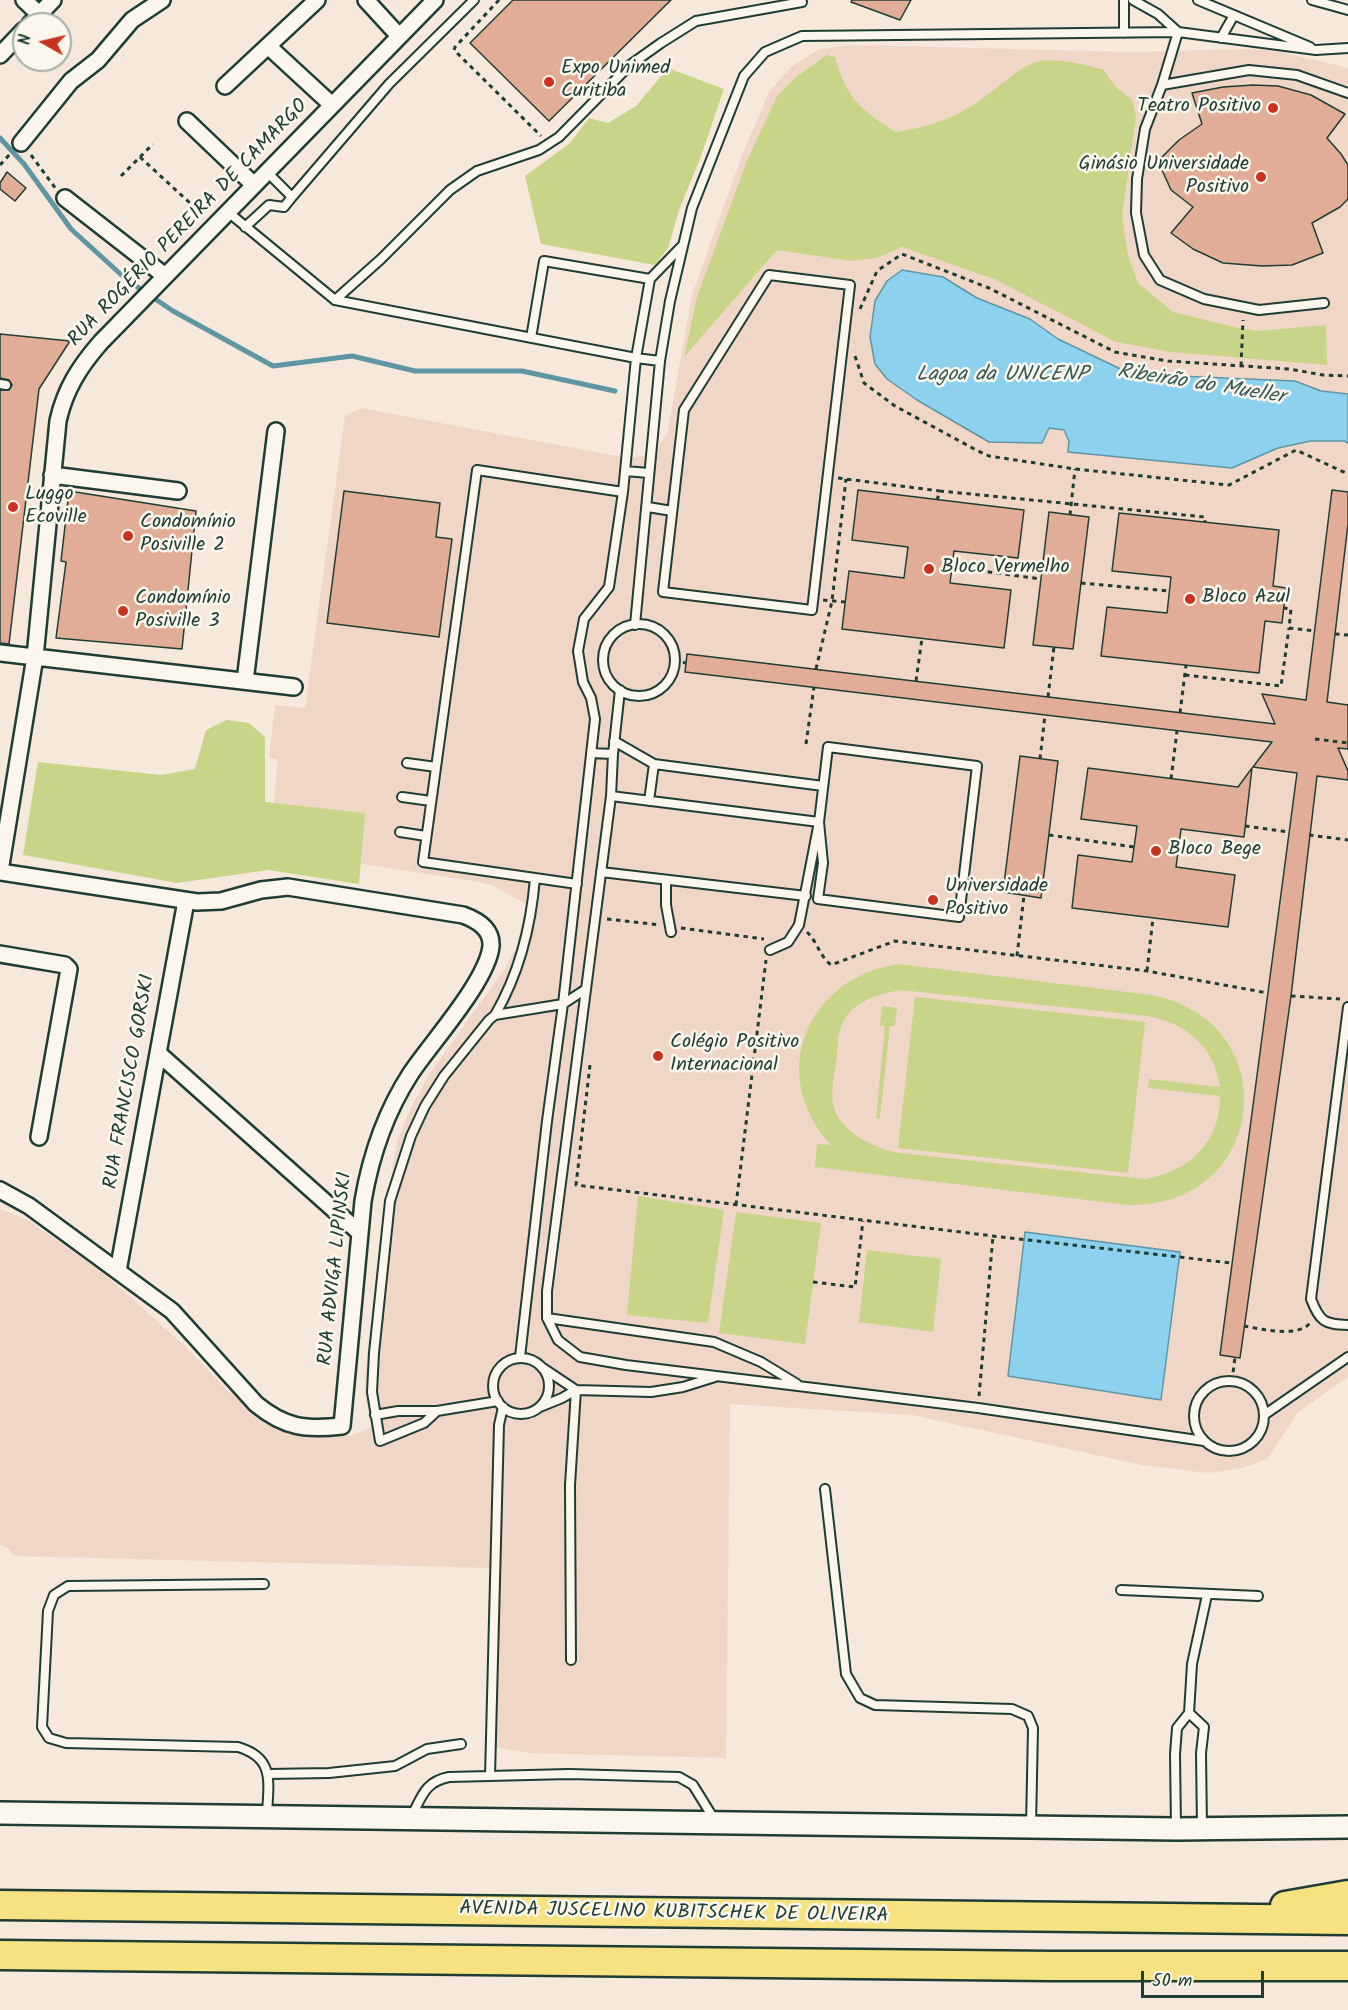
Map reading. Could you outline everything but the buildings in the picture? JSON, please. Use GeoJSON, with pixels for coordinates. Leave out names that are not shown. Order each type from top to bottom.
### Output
{"type":"FeatureCollection","features":[{"type":"Feature","properties":{"kind":"highway"},"geometry":{"type":"LineString","coordinates":[[1206,1919],[1348,1895]]}},
{"type":"Feature","properties":{"kind":"highway","name":"AVENIDA JUSCELINO KUBITSCHEK DE OLIVEIRA"},"geometry":{"type":"LineString","coordinates":[[0,1905],[1348,1920]]}},
{"type":"Feature","properties":{"kind":"highway"},"geometry":{"type":"LineString","coordinates":[[0,1955],[1052,1966],[1348,1966]]}},
{"type":"Feature","properties":{"kind":"highway"},"geometry":{"type":"LineString","coordinates":[[1052,1966],[1348,1981]]}},
{"type":"Feature","properties":{"kind":"main road"},"geometry":{"type":"LineString","coordinates":[[0,1813],[1031,1828],[1348,1827]]}},
{"type":"Feature","properties":{"kind":"street"},"geometry":{"type":"LineString","coordinates":[[42,12],[53,0]]}},
{"type":"Feature","properties":{"kind":"street"},"geometry":{"type":"LineString","coordinates":[[21,142],[78,75],[98,60],[132,20],[162,0]]}},
{"type":"Feature","properties":{"kind":"street"},"geometry":{"type":"LineString","coordinates":[[225,86],[317,0]]}},
{"type":"Feature","properties":{"kind":"street"},"geometry":{"type":"LineString","coordinates":[[366,0],[399,36]]}},
{"type":"Feature","properties":{"kind":"street","name":"RUA ROGÉRIO PEREIRA DE CAMARGO"},"geometry":{"type":"LineString","coordinates":[[0,871],[35,657],[58,421],[66,392],[88,358],[137,305],[435,0]]}},
{"type":"Feature","properties":{"kind":"street"},"geometry":{"type":"LineString","coordinates":[[0,55],[12,42]]}},
{"type":"Feature","properties":{"kind":"street"},"geometry":{"type":"LineString","coordinates":[[268,46],[332,105]]}},
{"type":"Feature","properties":{"kind":"street"},"geometry":{"type":"LineString","coordinates":[[187,122],[254,185]]}},
{"type":"Feature","properties":{"kind":"street"},"geometry":{"type":"LineString","coordinates":[[65,198],[162,279]]}},
{"type":"Feature","properties":{"kind":"street"},"geometry":{"type":"LineString","coordinates":[[245,681],[276,431]]}},
{"type":"Feature","properties":{"kind":"street"},"geometry":{"type":"LineString","coordinates":[[52,476],[178,491]]}},
{"type":"Feature","properties":{"kind":"street"},"geometry":{"type":"LineString","coordinates":[[0,653],[294,687]]}},
{"type":"Feature","properties":{"kind":"street"},"geometry":{"type":"LineString","coordinates":[[0,871],[186,901]]}},
{"type":"Feature","properties":{"kind":"street","name":"RUA ADVIGA LIPINSKI"},"geometry":{"type":"LineString","coordinates":[[118,1271],[178,1316],[256,1404],[271,1416],[285,1424],[303,1428],[342,1426],[368,1171],[385,1120],[411,1072],[479,978],[488,960],[491,945],[490,935],[483,926],[473,919],[454,913],[302,888],[268,889],[208,903],[186,901]]}},
{"type":"Feature","properties":{"kind":"street","name":"RUA FRANCISCO GORSKI"},"geometry":{"type":"LineString","coordinates":[[118,1271],[186,901]]}},
{"type":"Feature","properties":{"kind":"street"},"geometry":{"type":"LineString","coordinates":[[0,954],[65,965],[69,969],[39,1137]]}},
{"type":"Feature","properties":{"kind":"street"},"geometry":{"type":"LineString","coordinates":[[158,1053],[360,1233]]}},
{"type":"Feature","properties":{"kind":"street"},"geometry":{"type":"LineString","coordinates":[[0,1190],[28,1206],[118,1271]]}},
{"type":"Feature","properties":{"kind":"lane"},"geometry":{"type":"LineString","coordinates":[[245,227],[269,205],[284,207],[388,84],[474,0]]}},
{"type":"Feature","properties":{"kind":"lane"},"geometry":{"type":"LineString","coordinates":[[1124,0],[1124,33]]}},
{"type":"Feature","properties":{"kind":"lane"},"geometry":{"type":"LineString","coordinates":[[1133,0],[1158,14],[1178,32]]}},
{"type":"Feature","properties":{"kind":"lane"},"geometry":{"type":"LineString","coordinates":[[1198,0],[1316,50]]}},
{"type":"Feature","properties":{"kind":"lane"},"geometry":{"type":"LineString","coordinates":[[1312,0],[1348,10]]}},
{"type":"Feature","properties":{"kind":"lane"},"geometry":{"type":"LineString","coordinates":[[336,300],[450,190],[477,171],[539,150],[559,137],[630,65],[661,43],[696,21],[802,2]]}},
{"type":"Feature","properties":{"kind":"lane"},"geometry":{"type":"LineString","coordinates":[[1221,38],[1234,15]]}},
{"type":"Feature","properties":{"kind":"lane"},"geometry":{"type":"LineString","coordinates":[[1178,32],[1162,85],[1145,129],[1137,179],[1136,213],[1144,255],[1160,280],[1204,299],[1259,310],[1324,303]]}},
{"type":"Feature","properties":{"kind":"lane"},"geometry":{"type":"LineString","coordinates":[[635,625],[648,507],[660,361],[682,246],[692,208],[744,76],[765,52],[802,36],[1178,32],[1316,50],[1348,48]]}},
{"type":"Feature","properties":{"kind":"lane"},"geometry":{"type":"LineString","coordinates":[[1162,85],[1249,70],[1297,75],[1348,93]]}},
{"type":"Feature","properties":{"kind":"lane"},"geometry":{"type":"LineString","coordinates":[[267,172],[292,197]]}},
{"type":"Feature","properties":{"kind":"lane"},"geometry":{"type":"LineString","coordinates":[[228,212],[336,300],[660,361]]}},
{"type":"Feature","properties":{"kind":"lane"},"geometry":{"type":"LineString","coordinates":[[520,1358],[595,719],[591,698],[583,682],[578,651],[584,618],[609,586],[625,471],[636,358],[650,279],[682,246]]}},
{"type":"Feature","properties":{"kind":"lane"},"geometry":{"type":"LineString","coordinates":[[531,338],[544,261],[650,279]]}},
{"type":"Feature","properties":{"kind":"lane"},"geometry":{"type":"LineString","coordinates":[[769,275],[850,285],[812,610],[663,592],[672,511],[684,410],[769,275]]}},
{"type":"Feature","properties":{"kind":"lane"},"geometry":{"type":"LineString","coordinates":[[577,884],[423,862],[477,470],[622,492]]}},
{"type":"Feature","properties":{"kind":"lane"},"geometry":{"type":"LineString","coordinates":[[625,471],[649,473]]}},
{"type":"Feature","properties":{"kind":"lane"},"geometry":{"type":"LineString","coordinates":[[648,507],[672,511]]}},
{"type":"Feature","properties":{"kind":"lane"},"geometry":{"type":"LineString","coordinates":[[635,625],[653,627],[661,632],[672,646],[674,662],[670,678],[663,687],[642,696],[631,695],[620,690],[606,674],[603,663],[608,642],[615,633],[624,627],[635,625]]}},
{"type":"Feature","properties":{"kind":"lane"},"geometry":{"type":"LineString","coordinates":[[620,690],[611,796],[547,1291],[547,1318],[558,1341],[580,1357],[978,1408],[1204,1441],[1216,1448],[1229,1451],[1243,1448],[1254,1440],[1262,1429],[1264,1415],[1260,1398],[1248,1386],[1232,1381],[1214,1384],[1201,1394],[1194,1410],[1196,1426],[1204,1441]]}},
{"type":"Feature","properties":{"kind":"lane"},"geometry":{"type":"LineString","coordinates":[[614,741],[654,764],[823,786]]}},
{"type":"Feature","properties":{"kind":"lane"},"geometry":{"type":"LineString","coordinates":[[768,949],[788,942],[799,925],[819,822],[828,747],[977,766],[958,917],[818,899],[823,862],[819,822]]}},
{"type":"Feature","properties":{"kind":"lane"},"geometry":{"type":"LineString","coordinates":[[591,753],[613,754]]}},
{"type":"Feature","properties":{"kind":"lane"},"geometry":{"type":"LineString","coordinates":[[407,763],[436,767]]}},
{"type":"Feature","properties":{"kind":"lane"},"geometry":{"type":"LineString","coordinates":[[649,801],[654,764]]}},
{"type":"Feature","properties":{"kind":"lane"},"geometry":{"type":"LineString","coordinates":[[611,796],[819,822]]}},
{"type":"Feature","properties":{"kind":"lane"},"geometry":{"type":"LineString","coordinates":[[402,797],[431,801]]}},
{"type":"Feature","properties":{"kind":"lane"},"geometry":{"type":"LineString","coordinates":[[400,832],[426,836]]}},
{"type":"Feature","properties":{"kind":"lane"},"geometry":{"type":"LineString","coordinates":[[601,872],[806,896]]}},
{"type":"Feature","properties":{"kind":"lane"},"geometry":{"type":"LineString","coordinates":[[437,1411],[424,1423],[380,1441],[372,1392],[390,1200],[398,1170],[425,1106],[444,1076],[495,1015],[509,991],[525,945],[536,878]]}},
{"type":"Feature","properties":{"kind":"lane"},"geometry":{"type":"LineString","coordinates":[[666,880],[666,905],[670,929]]}},
{"type":"Feature","properties":{"kind":"lane"},"geometry":{"type":"LineString","coordinates":[[495,1015],[563,1004],[586,989]]}},
{"type":"Feature","properties":{"kind":"lane"},"geometry":{"type":"LineString","coordinates":[[1348,1007],[1311,1299],[1317,1315],[1329,1324],[1348,1325]]}},
{"type":"Feature","properties":{"kind":"lane"},"geometry":{"type":"LineString","coordinates":[[547,1318],[714,1342],[761,1362],[798,1385]]}},
{"type":"Feature","properties":{"kind":"lane"},"geometry":{"type":"LineString","coordinates":[[1264,1415],[1348,1357]]}},
{"type":"Feature","properties":{"kind":"lane"},"geometry":{"type":"LineString","coordinates":[[490,1776],[501,1404],[494,1385],[496,1374],[510,1360],[520,1358],[533,1360],[576,1390]]}},
{"type":"Feature","properties":{"kind":"lane"},"geometry":{"type":"LineString","coordinates":[[540,1407],[548,1394],[549,1380],[543,1368]]}},
{"type":"Feature","properties":{"kind":"lane"},"geometry":{"type":"LineString","coordinates":[[375,1415],[398,1411],[437,1411],[501,1404],[515,1413],[528,1413],[576,1390],[651,1392],[683,1387],[720,1376]]}},
{"type":"Feature","properties":{"kind":"lane"},"geometry":{"type":"LineString","coordinates":[[571,1660],[570,1485],[576,1390]]}},
{"type":"Feature","properties":{"kind":"lane"},"geometry":{"type":"LineString","coordinates":[[825,1489],[846,1674],[860,1698],[875,1705],[1012,1709],[1028,1716],[1033,1728],[1031,1828]]}},
{"type":"Feature","properties":{"kind":"lane"},"geometry":{"type":"LineString","coordinates":[[264,1584],[68,1586],[54,1595],[48,1611],[42,1727],[49,1738],[66,1743],[238,1748],[252,1751],[262,1760],[268,1774],[267,1818]]}},
{"type":"Feature","properties":{"kind":"lane"},"geometry":{"type":"LineString","coordinates":[[1121,1590],[1258,1596]]}},
{"type":"Feature","properties":{"kind":"lane"},"geometry":{"type":"LineString","coordinates":[[1176,1829],[1177,1728],[1189,1713],[1192,1664],[1207,1595]]}},
{"type":"Feature","properties":{"kind":"lane"},"geometry":{"type":"LineString","coordinates":[[1189,1713],[1204,1727],[1202,1829]]}},
{"type":"Feature","properties":{"kind":"lane"},"geometry":{"type":"LineString","coordinates":[[268,1774],[329,1773],[395,1766],[427,1749],[461,1744]]}},
{"type":"Feature","properties":{"kind":"lane"},"geometry":{"type":"LineString","coordinates":[[410,1818],[426,1788],[435,1780],[449,1777],[569,1774],[679,1777],[693,1785],[716,1823]]}},
{"type":"Feature","properties":{"kind":"path"},"geometry":{"type":"LineString","coordinates":[[499,0],[454,50],[549,143]]}},
{"type":"Feature","properties":{"kind":"path"},"geometry":{"type":"LineString","coordinates":[[21,142],[65,198]]}},
{"type":"Feature","properties":{"kind":"path"},"geometry":{"type":"LineString","coordinates":[[121,176],[153,144]]}},
{"type":"Feature","properties":{"kind":"path"},"geometry":{"type":"LineString","coordinates":[[140,157],[214,226]]}},
{"type":"Feature","properties":{"kind":"path"},"geometry":{"type":"LineString","coordinates":[[858,315],[877,271],[902,254],[989,288],[1115,352],[1168,361],[1289,369],[1323,375],[1348,376]]}},
{"type":"Feature","properties":{"kind":"path"},"geometry":{"type":"LineString","coordinates":[[1241,366],[1244,307]]}},
{"type":"Feature","properties":{"kind":"path"},"geometry":{"type":"LineString","coordinates":[[854,347],[855,358],[864,383],[895,406],[989,456],[1075,469],[1229,485],[1296,450],[1348,474]]}},
{"type":"Feature","properties":{"kind":"path"},"geometry":{"type":"LineString","coordinates":[[1070,515],[1075,469]]}},
{"type":"Feature","properties":{"kind":"path"},"geometry":{"type":"LineString","coordinates":[[828,476],[940,491],[1205,517],[1205,522]]}},
{"type":"Feature","properties":{"kind":"path"},"geometry":{"type":"LineString","coordinates":[[816,669],[832,601],[846,479]]}},
{"type":"Feature","properties":{"kind":"path"},"geometry":{"type":"LineString","coordinates":[[937,500],[940,491]]}},
{"type":"Feature","properties":{"kind":"path"},"geometry":{"type":"LineString","coordinates":[[952,567],[1041,579]]}},
{"type":"Feature","properties":{"kind":"path"},"geometry":{"type":"LineString","coordinates":[[1081,583],[1169,591]]}},
{"type":"Feature","properties":{"kind":"path"},"geometry":{"type":"LineString","coordinates":[[813,599],[845,603]]}},
{"type":"Feature","properties":{"kind":"path"},"geometry":{"type":"LineString","coordinates":[[1185,675],[1281,686],[1291,609],[1283,608]]}},
{"type":"Feature","properties":{"kind":"path"},"geometry":{"type":"LineString","coordinates":[[1289,628],[1315,631]]}},
{"type":"Feature","properties":{"kind":"path"},"geometry":{"type":"LineString","coordinates":[[1335,634],[1348,635]]}},
{"type":"Feature","properties":{"kind":"path"},"geometry":{"type":"LineString","coordinates":[[916,681],[922,638]]}},
{"type":"Feature","properties":{"kind":"path"},"geometry":{"type":"LineString","coordinates":[[1048,697],[1054,647]]}},
{"type":"Feature","properties":{"kind":"path"},"geometry":{"type":"LineString","coordinates":[[674,662],[686,663]]}},
{"type":"Feature","properties":{"kind":"path"},"geometry":{"type":"LineString","coordinates":[[1180,713],[1186,665]]}},
{"type":"Feature","properties":{"kind":"path"},"geometry":{"type":"LineString","coordinates":[[806,744],[814,687]]}},
{"type":"Feature","properties":{"kind":"path"},"geometry":{"type":"LineString","coordinates":[[1040,759],[1046,715]]}},
{"type":"Feature","properties":{"kind":"path"},"geometry":{"type":"LineString","coordinates":[[1171,779],[1177,731]]}},
{"type":"Feature","properties":{"kind":"path"},"geometry":{"type":"LineString","coordinates":[[1315,739],[1348,743]]}},
{"type":"Feature","properties":{"kind":"path"},"geometry":{"type":"LineString","coordinates":[[1245,826],[1289,832]]}},
{"type":"Feature","properties":{"kind":"path"},"geometry":{"type":"LineString","coordinates":[[1049,835],[1134,847]]}},
{"type":"Feature","properties":{"kind":"path"},"geometry":{"type":"LineString","coordinates":[[1309,835],[1348,840]]}},
{"type":"Feature","properties":{"kind":"path"},"geometry":{"type":"LineString","coordinates":[[1017,956],[1024,895]]}},
{"type":"Feature","properties":{"kind":"path"},"geometry":{"type":"LineString","coordinates":[[1147,971],[1153,918]]}},
{"type":"Feature","properties":{"kind":"path"},"geometry":{"type":"LineString","coordinates":[[607,919],[670,929],[768,939],[736,1205]]}},
{"type":"Feature","properties":{"kind":"path"},"geometry":{"type":"LineString","coordinates":[[799,925],[814,939],[821,957],[831,965],[895,941],[1147,971],[1268,993]]}},
{"type":"Feature","properties":{"kind":"path"},"geometry":{"type":"LineString","coordinates":[[1290,996],[1348,1000]]}},
{"type":"Feature","properties":{"kind":"path"},"geometry":{"type":"LineString","coordinates":[[591,1058],[576,1185],[863,1221],[1232,1263]]}},
{"type":"Feature","properties":{"kind":"path"},"geometry":{"type":"LineString","coordinates":[[813,1282],[855,1287],[863,1221]]}},
{"type":"Feature","properties":{"kind":"path"},"geometry":{"type":"LineString","coordinates":[[978,1408],[993,1236]]}},
{"type":"Feature","properties":{"kind":"path"},"geometry":{"type":"LineString","coordinates":[[1244,1326],[1283,1332],[1307,1327],[1317,1315]]}},
{"type":"Feature","properties":{"kind":"path"},"geometry":{"type":"LineString","coordinates":[[1232,1381],[1235,1357]]}},
{"type":"Feature","properties":{"kind":"shaded area","name":"Universidade Positivo"},"geometry":{"type":"Polygon","coordinates":[[[849,45],[1133,52],[1249,49],[1282,52],[1348,68],[1348,1377],[1298,1412],[1267,1459],[1242,1468],[1208,1473],[1142,1465],[913,1415],[730,1404],[726,1758],[530,1753],[488,1746],[492,1568],[14,1556],[8,1548],[0,1545],[0,1209],[28,1220],[103,1273],[185,1346],[229,1392],[260,1416],[310,1435],[351,1436],[371,1427],[365,1398],[365,1374],[381,1231],[398,1139],[428,1076],[506,967],[518,943],[526,904],[492,885],[479,882],[331,859],[268,859],[278,760],[269,758],[275,705],[305,708],[345,416],[361,408],[627,458],[650,455],[667,435],[692,295],[741,158],[769,92],[792,66],[818,50],[849,45]]]}},
{"type":"Feature","properties":{"kind":"green space"},"geometry":{"type":"Polygon","coordinates":[[[827,55],[835,57],[845,84],[856,102],[896,132],[928,125],[959,113],[1033,63],[1047,60],[1064,61],[1104,70],[1114,85],[1132,100],[1136,116],[1122,216],[1128,255],[1138,283],[1173,312],[1234,327],[1257,331],[1326,325],[1327,365],[1171,352],[1116,342],[994,279],[902,247],[877,258],[852,261],[777,250],[684,357],[697,297],[747,161],[777,96],[797,76],[827,55]]]}},
{"type":"Feature","properties":{"kind":"green space"},"geometry":{"type":"Polygon","coordinates":[[[668,68],[724,89],[700,159],[679,210],[668,248],[655,265],[541,244],[525,176],[570,143],[589,118],[608,123],[636,106],[668,68]]]}},
{"type":"Feature","properties":{"kind":"green space"},"geometry":{"type":"Polygon","coordinates":[[[227,720],[249,723],[265,737],[265,802],[365,813],[359,884],[268,870],[177,883],[23,855],[38,762],[161,775],[195,769],[206,730],[227,720]]]}},
{"type":"Feature","properties":{"kind":"green space"},"geometry":{"type":"Polygon","coordinates":[[[899,964],[1151,995],[1195,1012],[1225,1039],[1241,1074],[1244,1111],[1233,1147],[1210,1177],[1175,1198],[1128,1205],[815,1167],[817,1144],[831,1145],[811,1118],[801,1089],[800,1060],[806,1033],[820,1009],[840,988],[867,973],[899,964]],[[901,990],[885,993],[860,1003],[843,1022],[838,1042],[833,1104],[836,1114],[850,1130],[869,1143],[889,1151],[1145,1179],[1161,1175],[1188,1162],[1208,1141],[1219,1112],[1220,1096],[1148,1088],[1149,1079],[1220,1087],[1212,1060],[1196,1039],[1174,1024],[1147,1016],[901,990]]]}},
{"type":"Feature","properties":{"kind":"green space"},"geometry":{"type":"Polygon","coordinates":[[[915,997],[1145,1022],[1128,1173],[898,1148],[915,997]]]}},
{"type":"Feature","properties":{"kind":"green space"},"geometry":{"type":"Polygon","coordinates":[[[882,1006],[897,1008],[895,1026],[890,1026],[880,1118],[876,1118],[885,1026],[880,1025],[882,1006]]]}},
{"type":"Feature","properties":{"kind":"green space"},"geometry":{"type":"Polygon","coordinates":[[[638,1196],[724,1210],[708,1323],[627,1315],[638,1196]]]}},
{"type":"Feature","properties":{"kind":"green space"},"geometry":{"type":"Polygon","coordinates":[[[736,1212],[821,1223],[805,1344],[719,1333],[736,1212]]]}},
{"type":"Feature","properties":{"kind":"green space"},"geometry":{"type":"Polygon","coordinates":[[[867,1250],[941,1259],[933,1332],[859,1322],[867,1250]]]}},
{"type":"Feature","properties":{"kind":"water","name":"Lagoa da UNICENP"},"geometry":{"type":"Polygon","coordinates":[[[902,270],[943,277],[977,298],[1030,319],[1058,339],[1131,374],[1295,381],[1321,391],[1348,394],[1348,443],[1311,441],[1278,448],[1232,468],[1068,452],[1069,441],[1064,430],[1049,428],[1042,443],[989,442],[917,400],[887,379],[875,364],[870,337],[875,301],[887,281],[902,270]]]}},
{"type":"Feature","properties":{"kind":"water"},"geometry":{"type":"Polygon","coordinates":[[[1025,1232],[1180,1252],[1161,1400],[1008,1376],[1025,1232]]]}},
{"type":"Feature","properties":{"kind":"waterway","name":"Ribeirão do Mueller"},"geometry":{"type":"LineString","coordinates":[[0,138],[24,164],[71,229],[127,280],[173,311],[273,366],[352,356],[415,371],[522,371],[615,391]]}},
{"type":"Feature","properties":{"kind":"place","name":"Expo Unimed Curitiba"},"geometry":{"type":"Point","coordinates":[549,82]}},
{"type":"Feature","properties":{"kind":"place","name":"Teatro Positivo"},"geometry":{"type":"Point","coordinates":[1273,108]}},
{"type":"Feature","properties":{"kind":"place","name":"Ginásio Universidade Positivo"},"geometry":{"type":"Point","coordinates":[1261,177]}},
{"type":"Feature","properties":{"kind":"place","name":"Luggo Ecoville"},"geometry":{"type":"Point","coordinates":[13,507]}},
{"type":"Feature","properties":{"kind":"place","name":"Condomínio Posiville 2"},"geometry":{"type":"Point","coordinates":[128,536]}},
{"type":"Feature","properties":{"kind":"place","name":"Bloco Vermelho"},"geometry":{"type":"Point","coordinates":[929,569]}},
{"type":"Feature","properties":{"kind":"place","name":"Bloco Azul"},"geometry":{"type":"Point","coordinates":[1190,599]}},
{"type":"Feature","properties":{"kind":"place","name":"Condomínio Posiville 3"},"geometry":{"type":"Point","coordinates":[123,611]}},
{"type":"Feature","properties":{"kind":"place","name":"Bloco Bege"},"geometry":{"type":"Point","coordinates":[1156,851]}},
{"type":"Feature","properties":{"kind":"place","name":"Universidade Positivo"},"geometry":{"type":"Point","coordinates":[933,900]}},
{"type":"Feature","properties":{"kind":"place","name":"Colégio Positivo Internacional"},"geometry":{"type":"Point","coordinates":[658,1056]}}]}
